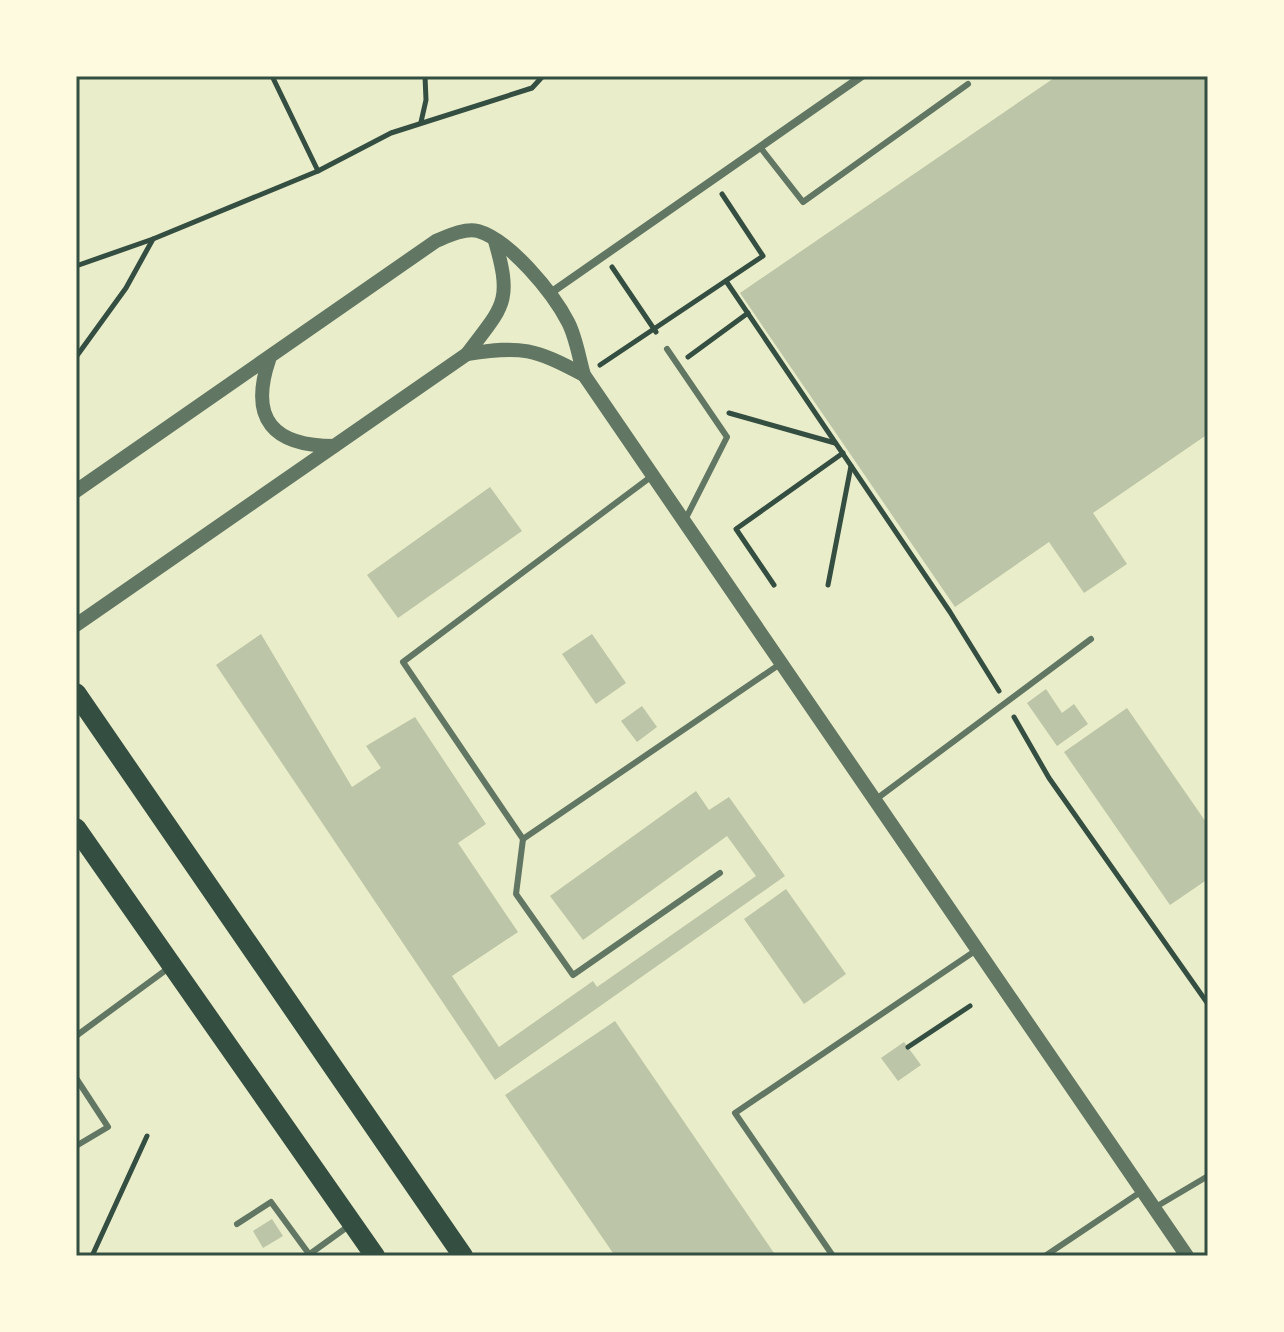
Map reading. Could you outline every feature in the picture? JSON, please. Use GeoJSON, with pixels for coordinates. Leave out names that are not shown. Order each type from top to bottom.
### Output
{"type":"FeatureCollection","features":[{"type":"Feature","properties":{"kind":"main road"},"geometry":{"type":"LineString","coordinates":[[76,693],[463,1256]]}},
{"type":"Feature","properties":{"kind":"main road"},"geometry":{"type":"LineString","coordinates":[[76,828],[375,1256]]}},
{"type":"Feature","properties":{"kind":"street"},"geometry":{"type":"LineString","coordinates":[[549,294],[862,76]]}},
{"type":"Feature","properties":{"kind":"street"},"geometry":{"type":"LineString","coordinates":[[76,491],[436,241],[456,232],[477,231],[495,241],[527,266],[549,294],[568,323],[584,375],[975,951],[1187,1256]]}},
{"type":"Feature","properties":{"kind":"street"},"geometry":{"type":"LineString","coordinates":[[76,625],[467,354],[503,304],[505,272],[495,241]]}},
{"type":"Feature","properties":{"kind":"street"},"geometry":{"type":"LineString","coordinates":[[467,354],[518,348],[545,354],[584,375]]}},
{"type":"Feature","properties":{"kind":"street"},"geometry":{"type":"LineString","coordinates":[[269,359],[261,392],[269,424],[296,443],[336,446]]}},
{"type":"Feature","properties":{"kind":"lane"},"geometry":{"type":"LineString","coordinates":[[760,147],[803,202],[968,84]]}},
{"type":"Feature","properties":{"kind":"lane"},"geometry":{"type":"LineString","coordinates":[[667,349],[727,437],[684,523]]}},
{"type":"Feature","properties":{"kind":"lane"},"geometry":{"type":"LineString","coordinates":[[652,476],[403,662],[523,839],[516,894],[573,975],[720,873]]}},
{"type":"Feature","properties":{"kind":"lane"},"geometry":{"type":"LineString","coordinates":[[875,800],[1091,639]]}},
{"type":"Feature","properties":{"kind":"lane"},"geometry":{"type":"LineString","coordinates":[[523,839],[780,664]]}},
{"type":"Feature","properties":{"kind":"lane"},"geometry":{"type":"LineString","coordinates":[[833,1256],[735,1113],[975,951]]}},
{"type":"Feature","properties":{"kind":"lane"},"geometry":{"type":"LineString","coordinates":[[76,1036],[173,965]]}},
{"type":"Feature","properties":{"kind":"lane"},"geometry":{"type":"LineString","coordinates":[[76,1078],[108,1127],[76,1146]]}},
{"type":"Feature","properties":{"kind":"lane"},"geometry":{"type":"LineString","coordinates":[[1154,1208],[1208,1176]]}},
{"type":"Feature","properties":{"kind":"lane"},"geometry":{"type":"LineString","coordinates":[[1045,1256],[1142,1191]]}},
{"type":"Feature","properties":{"kind":"lane"},"geometry":{"type":"LineString","coordinates":[[237,1224],[271,1202],[308,1255],[353,1223]]}},
{"type":"Feature","properties":{"kind":"path"},"geometry":{"type":"LineString","coordinates":[[272,76],[318,171]]}},
{"type":"Feature","properties":{"kind":"path"},"geometry":{"type":"LineString","coordinates":[[421,123],[426,100],[425,76]]}},
{"type":"Feature","properties":{"kind":"path"},"geometry":{"type":"LineString","coordinates":[[76,266],[153,239],[318,171],[391,133],[532,88],[543,76]]}},
{"type":"Feature","properties":{"kind":"path"},"geometry":{"type":"LineString","coordinates":[[610,359],[763,256],[713,180]]}},
{"type":"Feature","properties":{"kind":"path"},"geometry":{"type":"LineString","coordinates":[[76,357],[126,288],[153,239]]}},
{"type":"Feature","properties":{"kind":"path"},"geometry":{"type":"LineString","coordinates":[[605,256],[667,349]]}},
{"type":"Feature","properties":{"kind":"path"},"geometry":{"type":"LineString","coordinates":[[726,281],[1006,703],[1049,778],[1208,1004]]}},
{"type":"Feature","properties":{"kind":"path"},"geometry":{"type":"LineString","coordinates":[[677,364],[748,313]]}},
{"type":"Feature","properties":{"kind":"path"},"geometry":{"type":"LineString","coordinates":[[706,406],[836,443]]}},
{"type":"Feature","properties":{"kind":"path"},"geometry":{"type":"LineString","coordinates":[[774,585],[736,529],[843,453]]}},
{"type":"Feature","properties":{"kind":"path"},"geometry":{"type":"LineString","coordinates":[[828,585],[851,466]]}},
{"type":"Feature","properties":{"kind":"path"},"geometry":{"type":"LineString","coordinates":[[908,1047],[970,1006]]}},
{"type":"Feature","properties":{"kind":"path"},"geometry":{"type":"LineString","coordinates":[[92,1256],[147,1136]]}},
{"type":"Feature","properties":{"kind":"building"},"geometry":{"type":"Polygon","coordinates":[[[1057,76],[1208,76],[1208,434],[1093,513],[1127,564],[1084,593],[1049,542],[955,607],[740,293],[1057,76]]]}},
{"type":"Feature","properties":{"kind":"building"},"geometry":{"type":"Polygon","coordinates":[[[490,487],[522,531],[398,618],[367,575],[490,487]]]}},
{"type":"Feature","properties":{"kind":"building"},"geometry":{"type":"Polygon","coordinates":[[[261,634],[352,787],[381,768],[366,746],[415,717],[486,824],[458,843],[518,932],[452,976],[499,1047],[593,981],[597,987],[756,876],[727,836],[583,940],[550,896],[696,791],[709,810],[729,797],[785,876],[495,1080],[216,665],[261,634]]]}},
{"type":"Feature","properties":{"kind":"building"},"geometry":{"type":"Polygon","coordinates":[[[592,634],[626,683],[596,704],[562,654],[592,634]]]}},
{"type":"Feature","properties":{"kind":"building"},"geometry":{"type":"Polygon","coordinates":[[[1046,689],[1062,713],[1074,704],[1088,724],[1057,746],[1027,703],[1046,689]]]}},
{"type":"Feature","properties":{"kind":"building"},"geometry":{"type":"Polygon","coordinates":[[[642,706],[657,727],[637,742],[621,721],[642,706]]]}},
{"type":"Feature","properties":{"kind":"building"},"geometry":{"type":"Polygon","coordinates":[[[1127,708],[1208,825],[1208,879],[1170,905],[1064,752],[1127,708]]]}},
{"type":"Feature","properties":{"kind":"building"},"geometry":{"type":"Polygon","coordinates":[[[786,889],[846,974],[804,1004],[744,919],[786,889]]]}},
{"type":"Feature","properties":{"kind":"building"},"geometry":{"type":"Polygon","coordinates":[[[615,1021],[776,1256],[615,1256],[505,1095],[615,1021]]]}},
{"type":"Feature","properties":{"kind":"building"},"geometry":{"type":"Polygon","coordinates":[[[904,1042],[921,1065],[898,1081],[881,1058],[904,1042]]]}},
{"type":"Feature","properties":{"kind":"building"},"geometry":{"type":"Polygon","coordinates":[[[272,1219],[283,1236],[263,1248],[253,1231],[272,1219]]]}}]}
